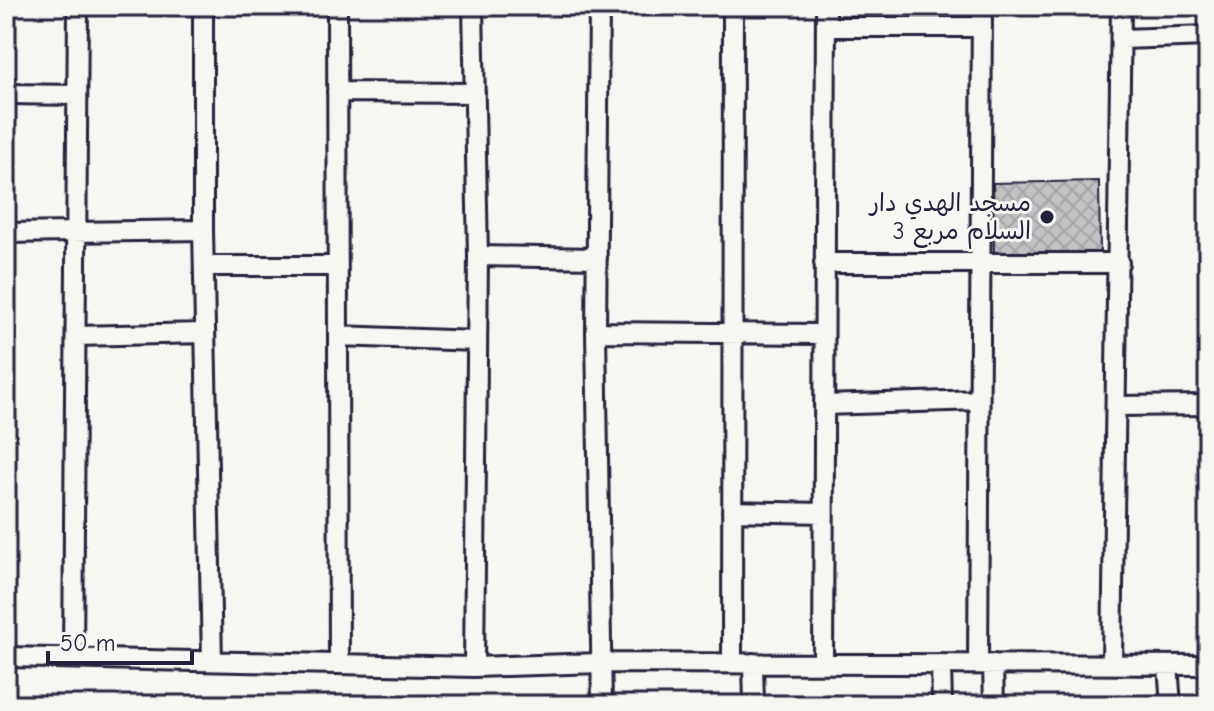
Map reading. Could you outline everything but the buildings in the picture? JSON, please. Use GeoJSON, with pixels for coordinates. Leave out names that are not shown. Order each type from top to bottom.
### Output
{"type":"FeatureCollection","features":[{"type":"Feature","properties":{"kind":"street"},"geometry":{"type":"LineString","coordinates":[[73,658],[78,6]]}},
{"type":"Feature","properties":{"kind":"street"},"geometry":{"type":"LineString","coordinates":[[203,6],[204,333],[212,661]]}},
{"type":"Feature","properties":{"kind":"street"},"geometry":{"type":"LineString","coordinates":[[337,6],[339,664]]}},
{"type":"Feature","properties":{"kind":"street"},"geometry":{"type":"LineString","coordinates":[[473,6],[478,256],[474,667]]}},
{"type":"Feature","properties":{"kind":"street"},"geometry":{"type":"LineString","coordinates":[[599,6],[596,332],[602,705]]}},
{"type":"Feature","properties":{"kind":"street"},"geometry":{"type":"LineString","coordinates":[[732,663],[733,6]]}},
{"type":"Feature","properties":{"kind":"street"},"geometry":{"type":"LineString","coordinates":[[823,663],[826,6]]}},
{"type":"Feature","properties":{"kind":"street"},"geometry":{"type":"LineString","coordinates":[[982,6],[979,400],[986,664],[994,705]]}},
{"type":"Feature","properties":{"kind":"street"},"geometry":{"type":"LineString","coordinates":[[1112,664],[1121,6]]}},
{"type":"Feature","properties":{"kind":"street"},"geometry":{"type":"LineString","coordinates":[[826,27],[982,27]]}},
{"type":"Feature","properties":{"kind":"street"},"geometry":{"type":"LineString","coordinates":[[1122,39],[1208,36]]}},
{"type":"Feature","properties":{"kind":"street"},"geometry":{"type":"LineString","coordinates":[[337,92],[475,93]]}},
{"type":"Feature","properties":{"kind":"street"},"geometry":{"type":"LineString","coordinates":[[6,94],[77,95]]}},
{"type":"Feature","properties":{"kind":"street"},"geometry":{"type":"LineString","coordinates":[[6,233],[203,230]]}},
{"type":"Feature","properties":{"kind":"street"},"geometry":{"type":"LineString","coordinates":[[478,256],[597,258]]}},
{"type":"Feature","properties":{"kind":"street"},"geometry":{"type":"LineString","coordinates":[[824,263],[1119,263]]}},
{"type":"Feature","properties":{"kind":"street"},"geometry":{"type":"LineString","coordinates":[[204,266],[336,266]]}},
{"type":"Feature","properties":{"kind":"street"},"geometry":{"type":"LineString","coordinates":[[596,332],[824,334]]}},
{"type":"Feature","properties":{"kind":"street"},"geometry":{"type":"LineString","coordinates":[[76,336],[204,333]]}},
{"type":"Feature","properties":{"kind":"street"},"geometry":{"type":"LineString","coordinates":[[338,336],[477,341]]}},
{"type":"Feature","properties":{"kind":"street"},"geometry":{"type":"LineString","coordinates":[[824,405],[979,400]]}},
{"type":"Feature","properties":{"kind":"street"},"geometry":{"type":"LineString","coordinates":[[1116,406],[1208,405]]}},
{"type":"Feature","properties":{"kind":"street"},"geometry":{"type":"LineString","coordinates":[[732,511],[823,513]]}},
{"type":"Feature","properties":{"kind":"street"},"geometry":{"type":"LineString","coordinates":[[6,657],[474,667],[600,663],[1208,665]]}},
{"type":"Feature","properties":{"kind":"street"},"geometry":{"type":"LineString","coordinates":[[753,663],[754,705]]}},
{"type":"Feature","properties":{"kind":"street"},"geometry":{"type":"LineString","coordinates":[[941,664],[942,705]]}},
{"type":"Feature","properties":{"kind":"street"},"geometry":{"type":"LineString","coordinates":[[1168,665],[1171,705]]}},
{"type":"Feature","properties":{"kind":"place","name":"مسجد الهدي دار السلام مربع 3"},"geometry":{"type":"Point","coordinates":[1047,217]}}]}
